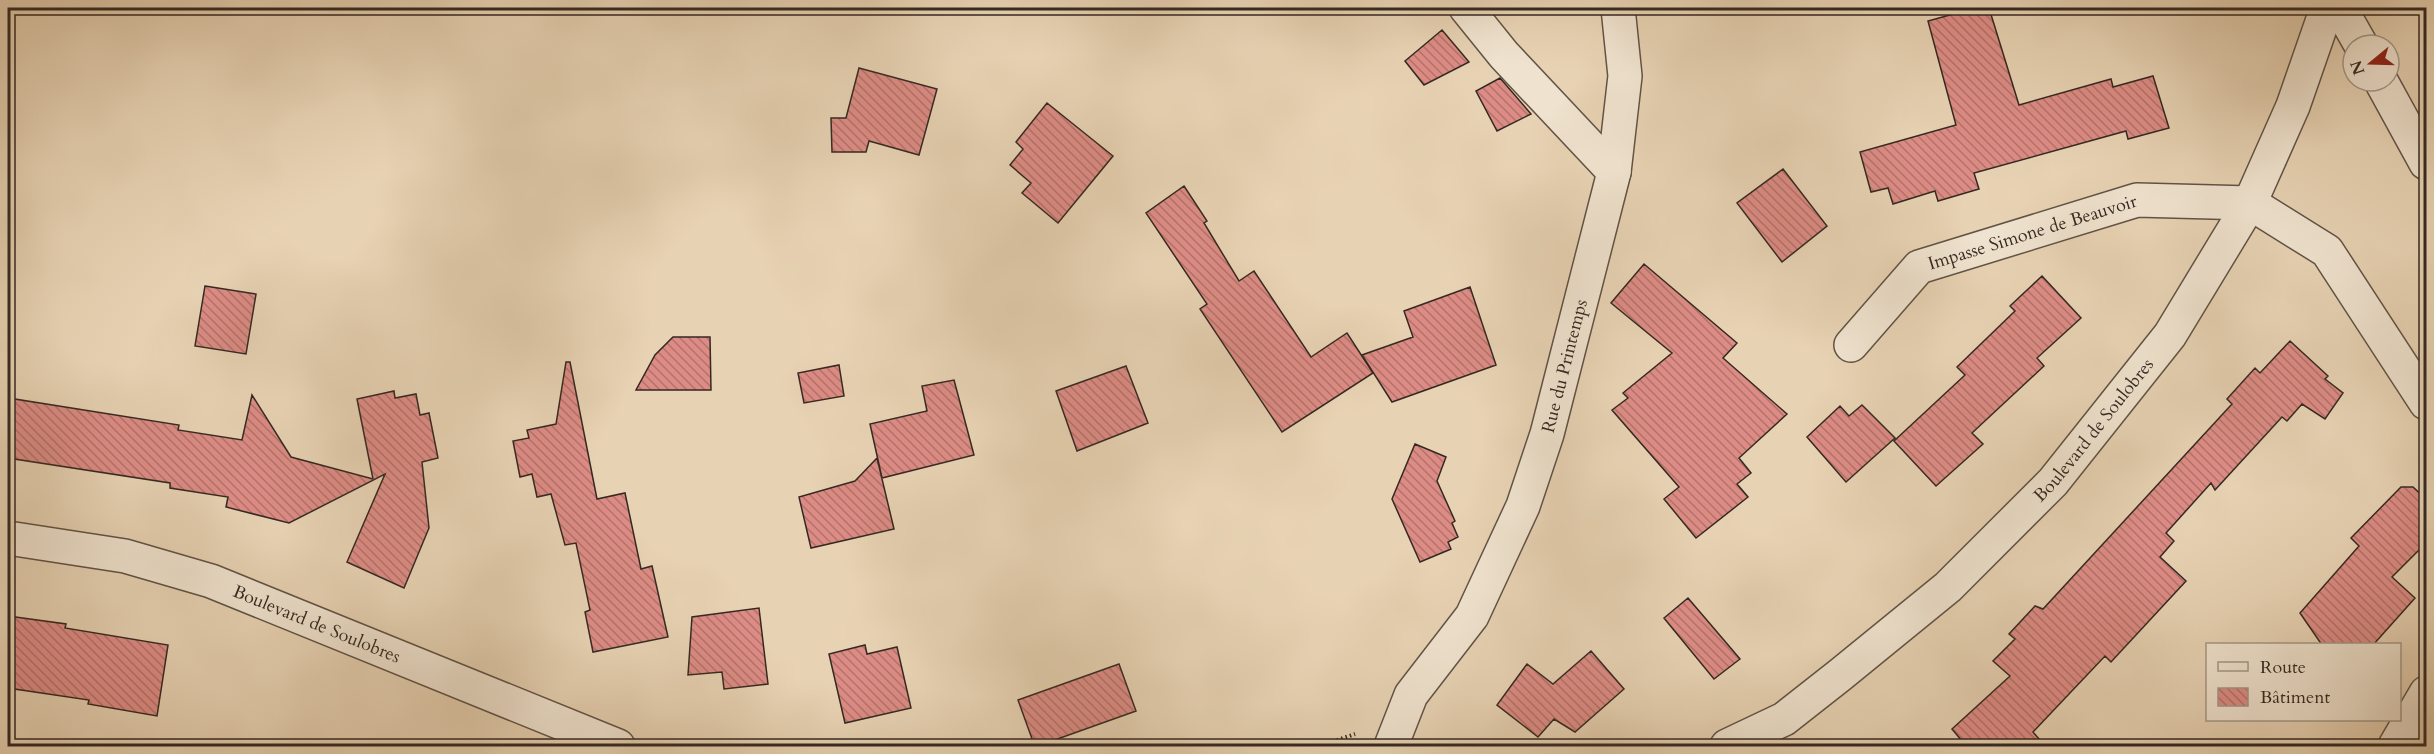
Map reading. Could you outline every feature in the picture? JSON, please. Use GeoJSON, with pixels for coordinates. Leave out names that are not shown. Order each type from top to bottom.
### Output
{"type":"FeatureCollection","features":[{"type":"Feature","properties":{"kind":"street"},"geometry":{"type":"LineString","coordinates":[[1466,8],[1504,55],[1614,172]]}},
{"type":"Feature","properties":{"kind":"street","name":"Rue du Printemps"},"geometry":{"type":"LineString","coordinates":[[1391,747],[1411,694],[1472,616],[1522,506],[1547,434],[1614,172],[1625,76],[1618,8]]}},
{"type":"Feature","properties":{"kind":"street","name":"Boulevard de Soulobres"},"geometry":{"type":"LineString","coordinates":[[1727,747],[1784,719],[1840,675],[1948,586],[2054,482],[2170,335],[2250,203],[2293,106],[2327,8]]}},
{"type":"Feature","properties":{"kind":"street"},"geometry":{"type":"LineString","coordinates":[[2340,8],[2354,33]]}},
{"type":"Feature","properties":{"kind":"street"},"geometry":{"type":"LineString","coordinates":[[2388,93],[2427,163]]}},
{"type":"Feature","properties":{"kind":"street","name":"Impasse Simone de Beauvoir"},"geometry":{"type":"LineString","coordinates":[[1851,345],[1919,267],[2137,200],[2250,203]]}},
{"type":"Feature","properties":{"kind":"street"},"geometry":{"type":"LineString","coordinates":[[2250,203],[2327,250],[2427,404]]}},
{"type":"Feature","properties":{"kind":"street","name":"Boulevard de Soulobres"},"geometry":{"type":"LineString","coordinates":[[8,537],[124,555],[211,581],[618,747]]}},
{"type":"Feature","properties":{"kind":"street"},"geometry":{"type":"LineString","coordinates":[[2395,747],[2427,693]]}},
{"type":"Feature","properties":{"kind":"building"},"geometry":{"type":"Polygon","coordinates":[[[1975,8],[1989,8],[2019,105],[2111,79],[2113,87],[2153,76],[2169,128],[2128,139],[2126,131],[1974,173],[1979,189],[1938,201],[1935,191],[1893,204],[1888,188],[1871,192],[1860,152],[1956,125],[1928,21],[1975,8]]]}},
{"type":"Feature","properties":{"kind":"building"},"geometry":{"type":"Polygon","coordinates":[[[1442,30],[1469,62],[1424,85],[1405,61],[1442,30]]]}},
{"type":"Feature","properties":{"kind":"building"},"geometry":{"type":"Polygon","coordinates":[[[859,68],[937,89],[919,155],[869,141],[866,152],[832,152],[831,118],[846,118],[859,68]]]}},
{"type":"Feature","properties":{"kind":"building"},"geometry":{"type":"Polygon","coordinates":[[[1500,78],[1531,114],[1497,131],[1476,91],[1500,78]]]}},
{"type":"Feature","properties":{"kind":"building"},"geometry":{"type":"Polygon","coordinates":[[[1047,103],[1113,156],[1058,223],[1022,193],[1031,183],[1010,165],[1023,149],[1016,142],[1047,103]]]}},
{"type":"Feature","properties":{"kind":"building"},"geometry":{"type":"Polygon","coordinates":[[[1783,169],[1827,226],[1782,262],[1737,203],[1783,169]]]}},
{"type":"Feature","properties":{"kind":"building"},"geometry":{"type":"Polygon","coordinates":[[[1184,186],[1207,221],[1204,223],[1239,281],[1254,271],[1311,357],[1347,333],[1373,373],[1282,432],[1200,309],[1207,304],[1146,213],[1184,186]]]}},
{"type":"Feature","properties":{"kind":"building"},"geometry":{"type":"Polygon","coordinates":[[[1644,264],[1737,343],[1723,358],[1787,414],[1739,458],[1751,473],[1737,484],[1748,497],[1696,538],[1664,499],[1679,487],[1612,410],[1628,398],[1623,393],[1672,353],[1611,303],[1644,264]]]}},
{"type":"Feature","properties":{"kind":"building"},"geometry":{"type":"Polygon","coordinates":[[[2042,276],[2081,318],[2037,358],[2044,366],[1972,433],[1983,444],[1936,486],[1894,441],[1965,375],[1957,367],[2015,311],[2010,306],[2042,276]]]}},
{"type":"Feature","properties":{"kind":"building"},"geometry":{"type":"Polygon","coordinates":[[[205,286],[256,294],[246,354],[195,346],[205,286]]]}},
{"type":"Feature","properties":{"kind":"building"},"geometry":{"type":"Polygon","coordinates":[[[1470,287],[1496,365],[1392,402],[1362,355],[1413,337],[1404,311],[1470,287]]]}},
{"type":"Feature","properties":{"kind":"building"},"geometry":{"type":"Polygon","coordinates":[[[673,337],[710,337],[711,390],[636,390],[655,355],[673,337]]]}},
{"type":"Feature","properties":{"kind":"building"},"geometry":{"type":"Polygon","coordinates":[[[2290,341],[2328,376],[2325,379],[2343,393],[2325,419],[2302,404],[2287,421],[2282,417],[2215,490],[2211,483],[2166,533],[2174,541],[2160,557],[2186,581],[2111,662],[2105,656],[2033,732],[2046,747],[1967,747],[1952,729],[2010,676],[1993,661],[2015,639],[2009,634],[2035,606],[2043,609],[2232,404],[2227,399],[2255,368],[2260,373],[2290,341]]]}},
{"type":"Feature","properties":{"kind":"building"},"geometry":{"type":"Polygon","coordinates":[[[566,362],[570,362],[597,499],[625,493],[641,569],[652,566],[668,637],[593,652],[585,612],[590,610],[576,543],[565,545],[551,494],[537,497],[532,474],[520,477],[513,441],[529,438],[527,430],[556,424],[566,362]]]}},
{"type":"Feature","properties":{"kind":"building"},"geometry":{"type":"Polygon","coordinates":[[[839,365],[844,396],[804,403],[798,373],[839,365]]]}},
{"type":"Feature","properties":{"kind":"building"},"geometry":{"type":"Polygon","coordinates":[[[1126,366],[1148,423],[1077,451],[1056,391],[1126,366]]]}},
{"type":"Feature","properties":{"kind":"building"},"geometry":{"type":"Polygon","coordinates":[[[954,380],[974,455],[882,478],[870,424],[927,411],[922,386],[954,380]]]}},
{"type":"Feature","properties":{"kind":"building"},"geometry":{"type":"Polygon","coordinates":[[[394,391],[395,398],[416,394],[420,415],[429,413],[438,458],[422,462],[429,528],[404,588],[347,562],[385,474],[289,523],[226,507],[228,497],[170,488],[170,483],[8,458],[8,398],[179,425],[178,430],[242,440],[252,395],[291,457],[373,479],[357,399],[394,391]]]}},
{"type":"Feature","properties":{"kind":"building"},"geometry":{"type":"Polygon","coordinates":[[[1862,405],[1895,438],[1846,482],[1807,437],[1840,406],[1849,416],[1862,405]]]}},
{"type":"Feature","properties":{"kind":"building"},"geometry":{"type":"Polygon","coordinates":[[[1415,444],[1446,457],[1437,481],[1455,521],[1452,523],[1458,537],[1448,542],[1451,549],[1420,562],[1392,499],[1415,444]]]}},
{"type":"Feature","properties":{"kind":"building"},"geometry":{"type":"Polygon","coordinates":[[[877,458],[894,529],[811,548],[799,497],[855,481],[877,458]]]}},
{"type":"Feature","properties":{"kind":"building"},"geometry":{"type":"Polygon","coordinates":[[[2401,487],[2413,487],[2427,500],[2427,542],[2392,577],[2415,598],[2375,643],[2321,643],[2300,613],[2359,546],[2351,538],[2401,487]]]}},
{"type":"Feature","properties":{"kind":"building"},"geometry":{"type":"Polygon","coordinates":[[[1688,598],[1740,659],[1714,679],[1664,618],[1688,598]]]}},
{"type":"Feature","properties":{"kind":"building"},"geometry":{"type":"Polygon","coordinates":[[[759,608],[768,684],[724,689],[722,672],[688,675],[692,617],[759,608]]]}},
{"type":"Feature","properties":{"kind":"building"},"geometry":{"type":"Polygon","coordinates":[[[8,616],[66,624],[65,628],[168,645],[157,716],[88,704],[89,700],[8,688],[8,616]]]}},
{"type":"Feature","properties":{"kind":"building"},"geometry":{"type":"Polygon","coordinates":[[[865,645],[867,654],[897,647],[911,708],[845,723],[829,654],[865,645]]]}},
{"type":"Feature","properties":{"kind":"building"},"geometry":{"type":"Polygon","coordinates":[[[1591,651],[1624,689],[1575,732],[1554,719],[1538,737],[1497,705],[1527,664],[1553,684],[1591,651]]]}},
{"type":"Feature","properties":{"kind":"building"},"geometry":{"type":"Polygon","coordinates":[[[1119,664],[1136,711],[1035,747],[1018,700],[1119,664]]]}}]}
